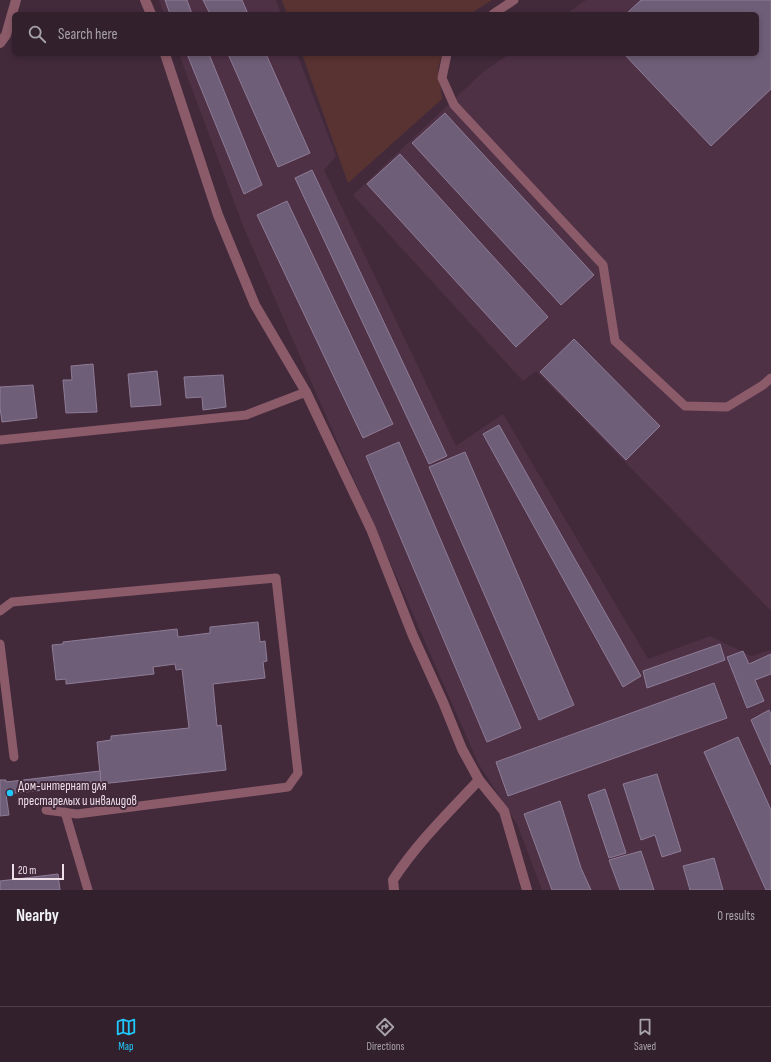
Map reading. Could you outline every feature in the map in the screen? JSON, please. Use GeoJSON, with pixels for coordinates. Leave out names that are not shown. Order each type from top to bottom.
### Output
{"type":"FeatureCollection","features":[{"type":"Feature","properties":{"kind":"street"},"geometry":{"type":"LineString","coordinates":[[13,12],[16,0]]}},
{"type":"Feature","properties":{"kind":"street"},"geometry":{"type":"LineString","coordinates":[[144,0],[150,12]]}},
{"type":"Feature","properties":{"kind":"street"},"geometry":{"type":"LineString","coordinates":[[0,43],[6,35],[12,14]]}},
{"type":"Feature","properties":{"kind":"street"},"geometry":{"type":"LineString","coordinates":[[166,56],[218,215],[255,305],[306,392],[371,529],[413,636],[443,702],[462,749],[479,780],[504,811],[527,890]]}},
{"type":"Feature","properties":{"kind":"street"},"geometry":{"type":"LineString","coordinates":[[394,890],[393,880],[402,866],[437,824],[479,780]]}},
{"type":"Feature","properties":{"kind":"lane"},"geometry":{"type":"LineString","coordinates":[[496,12],[514,0]]}},
{"type":"Feature","properties":{"kind":"lane"},"geometry":{"type":"LineString","coordinates":[[447,56],[442,78],[454,105],[603,265],[615,341],[684,406],[727,407],[763,386],[771,378]]}},
{"type":"Feature","properties":{"kind":"lane"},"geometry":{"type":"LineString","coordinates":[[0,440],[246,415],[306,392]]}},
{"type":"Feature","properties":{"kind":"lane"},"geometry":{"type":"LineString","coordinates":[[0,611],[12,602],[276,578],[298,773],[288,787],[78,814],[46,810]]}},
{"type":"Feature","properties":{"kind":"lane"},"geometry":{"type":"LineString","coordinates":[[0,644],[3,687],[14,757]]}},
{"type":"Feature","properties":{"kind":"lane"},"geometry":{"type":"LineString","coordinates":[[64,812],[88,890]]}},
{"type":"Feature","properties":{"kind":"shaded area"},"geometry":{"type":"Polygon","coordinates":[[[159,0],[276,0],[280,12],[163,12],[159,0]]]}},
{"type":"Feature","properties":{"kind":"shaded area"},"geometry":{"type":"Polygon","coordinates":[[[282,0],[492,0],[473,12],[286,12],[282,0]]]}},
{"type":"Feature","properties":{"kind":"shaded area"},"geometry":{"type":"Polygon","coordinates":[[[586,0],[771,0],[771,611],[536,371],[523,381],[353,195],[483,72],[506,56],[759,56],[759,12],[569,12],[586,0]]]}},
{"type":"Feature","properties":{"kind":"shaded area"},"geometry":{"type":"Polygon","coordinates":[[[180,56],[298,56],[336,156],[324,170],[456,446],[503,414],[648,659],[710,636],[751,656],[771,650],[771,890],[542,890],[517,824],[478,763],[244,228],[180,56]]]}},
{"type":"Feature","properties":{"kind":"shaded area"},"geometry":{"type":"Polygon","coordinates":[[[303,56],[441,56],[438,69],[442,99],[348,183],[303,56]]]}},
{"type":"Feature","properties":{"kind":"building"},"geometry":{"type":"Polygon","coordinates":[[[165,0],[187,0],[191,12],[169,12],[165,0]]]}},
{"type":"Feature","properties":{"kind":"building"},"geometry":{"type":"Polygon","coordinates":[[[203,0],[242,0],[247,12],[209,12],[203,0]]]}},
{"type":"Feature","properties":{"kind":"building"},"geometry":{"type":"Polygon","coordinates":[[[641,0],[771,0],[771,89],[711,146],[626,56],[759,56],[759,12],[628,12],[641,0]]]}},
{"type":"Feature","properties":{"kind":"building"},"geometry":{"type":"Polygon","coordinates":[[[188,56],[210,56],[262,185],[244,194],[188,56]]]}},
{"type":"Feature","properties":{"kind":"building"},"geometry":{"type":"Polygon","coordinates":[[[229,56],[267,56],[310,153],[278,167],[229,56]]]}},
{"type":"Feature","properties":{"kind":"building"},"geometry":{"type":"Polygon","coordinates":[[[445,113],[594,275],[561,305],[412,143],[445,113]]]}},
{"type":"Feature","properties":{"kind":"building"},"geometry":{"type":"Polygon","coordinates":[[[400,154],[548,317],[516,347],[367,184],[400,154]]]}},
{"type":"Feature","properties":{"kind":"building"},"geometry":{"type":"Polygon","coordinates":[[[312,170],[447,456],[429,464],[295,178],[312,170]]]}},
{"type":"Feature","properties":{"kind":"building"},"geometry":{"type":"Polygon","coordinates":[[[287,201],[393,424],[363,438],[257,215],[287,201]]]}},
{"type":"Feature","properties":{"kind":"building"},"geometry":{"type":"Polygon","coordinates":[[[574,339],[660,426],[626,460],[540,372],[574,339]]]}},
{"type":"Feature","properties":{"kind":"building"},"geometry":{"type":"Polygon","coordinates":[[[93,364],[97,412],[66,413],[63,380],[72,380],[71,366],[93,364]]]}},
{"type":"Feature","properties":{"kind":"building"},"geometry":{"type":"Polygon","coordinates":[[[157,371],[161,405],[131,407],[128,374],[157,371]]]}},
{"type":"Feature","properties":{"kind":"building"},"geometry":{"type":"Polygon","coordinates":[[[223,375],[226,407],[203,410],[202,397],[186,398],[184,377],[223,375]]]}},
{"type":"Feature","properties":{"kind":"building"},"geometry":{"type":"Polygon","coordinates":[[[33,385],[37,418],[2,422],[0,387],[33,385]]]}},
{"type":"Feature","properties":{"kind":"building"},"geometry":{"type":"Polygon","coordinates":[[[499,425],[641,676],[623,687],[483,434],[499,425]]]}},
{"type":"Feature","properties":{"kind":"building"},"geometry":{"type":"Polygon","coordinates":[[[399,442],[521,728],[487,742],[366,456],[399,442]]]}},
{"type":"Feature","properties":{"kind":"building"},"geometry":{"type":"Polygon","coordinates":[[[465,452],[574,705],[539,720],[429,467],[465,452]]]}},
{"type":"Feature","properties":{"kind":"building"},"geometry":{"type":"Polygon","coordinates":[[[258,622],[260,642],[265,641],[267,661],[263,662],[265,678],[213,684],[217,726],[221,725],[226,770],[101,784],[97,742],[111,740],[111,736],[189,728],[182,669],[176,670],[175,664],[153,667],[154,674],[66,684],[66,679],[56,680],[52,645],[63,644],[63,642],[177,629],[178,637],[210,633],[210,627],[258,622]]]}},
{"type":"Feature","properties":{"kind":"building"},"geometry":{"type":"Polygon","coordinates":[[[720,644],[725,660],[647,688],[643,671],[720,644]]]}},
{"type":"Feature","properties":{"kind":"building"},"geometry":{"type":"Polygon","coordinates":[[[743,651],[749,664],[771,654],[771,674],[755,680],[764,701],[747,708],[727,657],[743,651]]]}},
{"type":"Feature","properties":{"kind":"building"},"geometry":{"type":"Polygon","coordinates":[[[714,683],[727,718],[508,796],[496,762],[714,683]]]}},
{"type":"Feature","properties":{"kind":"building"},"geometry":{"type":"Polygon","coordinates":[[[769,710],[771,714],[771,765],[751,720],[769,710]]]}},
{"type":"Feature","properties":{"kind":"building"},"geometry":{"type":"Polygon","coordinates":[[[738,737],[771,810],[771,890],[766,890],[704,752],[738,737]]]}},
{"type":"Feature","properties":{"kind":"building","name":"Дом-интернат для престарелых и инвалидов"},"geometry":{"type":"Polygon","coordinates":[[[100,771],[101,784],[6,794],[9,815],[0,816],[0,780],[6,780],[6,782],[100,771]]]}},
{"type":"Feature","properties":{"kind":"building"},"geometry":{"type":"Polygon","coordinates":[[[657,774],[681,851],[662,857],[655,835],[641,840],[623,784],[657,774]]]}},
{"type":"Feature","properties":{"kind":"building"},"geometry":{"type":"Polygon","coordinates":[[[605,789],[626,853],[609,858],[588,795],[605,789]]]}},
{"type":"Feature","properties":{"kind":"building"},"geometry":{"type":"Polygon","coordinates":[[[560,801],[581,868],[591,890],[552,890],[524,814],[560,801]]]}},
{"type":"Feature","properties":{"kind":"building"},"geometry":{"type":"Polygon","coordinates":[[[641,851],[654,890],[620,890],[609,860],[641,851]]]}},
{"type":"Feature","properties":{"kind":"building"},"geometry":{"type":"Polygon","coordinates":[[[714,858],[723,890],[690,890],[683,866],[714,858]]]}},
{"type":"Feature","properties":{"kind":"building"},"geometry":{"type":"Polygon","coordinates":[[[58,874],[60,890],[0,890],[0,881],[58,874]]]}},
{"type":"Feature","properties":{"kind":"place","name":"Дом-интернат для престарелых и инвалидов"},"geometry":{"type":"Point","coordinates":[10,793]}}]}
